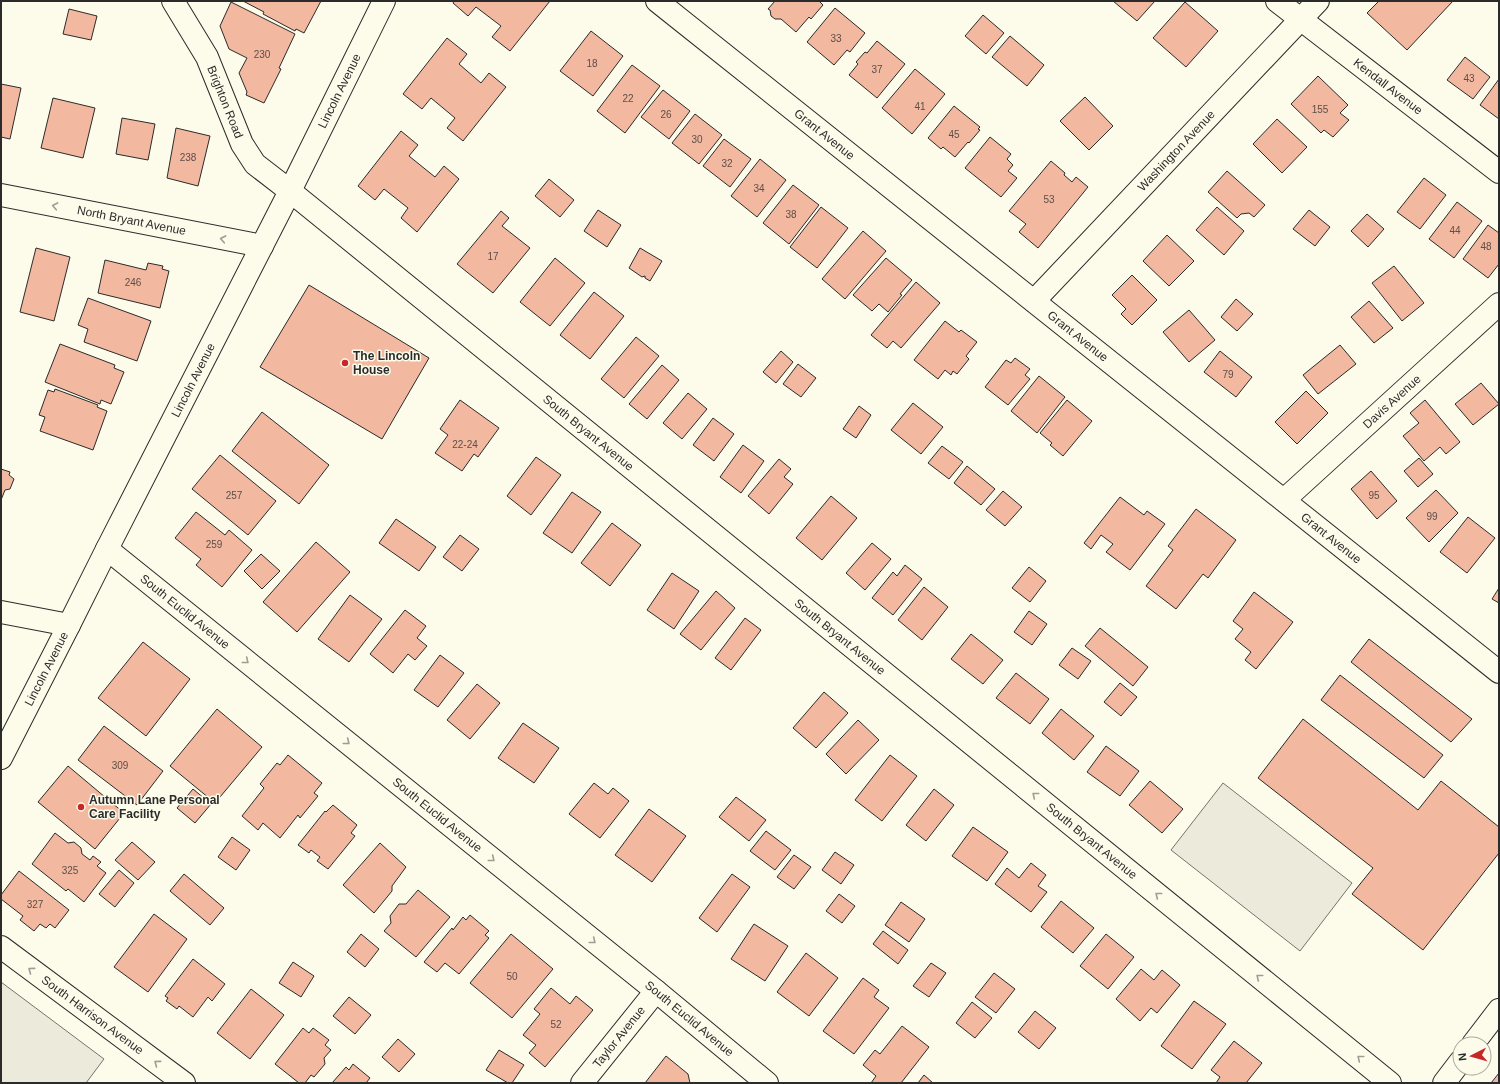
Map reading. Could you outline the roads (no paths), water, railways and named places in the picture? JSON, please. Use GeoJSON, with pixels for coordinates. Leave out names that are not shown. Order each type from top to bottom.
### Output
{"type":"FeatureCollection","features":[{"type":"Feature","properties":{"kind":"street","name":"Brighton Road"},"geometry":{"type":"LineString","coordinates":[[173,1],[207,57],[242,144],[255,164],[290,191]]}},
{"type":"Feature","properties":{"kind":"street","name":"Lincoln Avenue"},"geometry":{"type":"LineString","coordinates":[[1,758],[290,191],[384,1]]}},
{"type":"Feature","properties":{"kind":"street","name":"Grant Avenue"},"geometry":{"type":"LineString","coordinates":[[657,1],[1499,672]]}},
{"type":"Feature","properties":{"kind":"street","name":"Kendall Avenue"},"geometry":{"type":"LineString","coordinates":[[1277,1],[1499,172]]}},
{"type":"Feature","properties":{"kind":"street","name":"Washington Avenue"},"geometry":{"type":"LineString","coordinates":[[1034,301],[1318,1]]}},
{"type":"Feature","properties":{"kind":"street","name":"South Bryant Avenue"},"geometry":{"type":"LineString","coordinates":[[290,191],[1390,1083]]}},
{"type":"Feature","properties":{"kind":"street","name":"North Bryant Avenue"},"geometry":{"type":"LineString","coordinates":[[1,195],[262,246]]}},
{"type":"Feature","properties":{"kind":"street","name":"Davis Avenue"},"geometry":{"type":"LineString","coordinates":[[1284,500],[1499,304]]}},
{"type":"Feature","properties":{"kind":"street","name":"South Euclid Avenue"},"geometry":{"type":"LineString","coordinates":[[107,549],[656,991],[767,1083]]}},
{"type":"Feature","properties":{"kind":"street"},"geometry":{"type":"LineString","coordinates":[[1,612],[69,625]]}},
{"type":"Feature","properties":{"kind":"street","name":"South Harrison Avenue"},"geometry":{"type":"LineString","coordinates":[[1,947],[184,1083]]}},
{"type":"Feature","properties":{"kind":"street","name":"Taylor Avenue"},"geometry":{"type":"LineString","coordinates":[[582,1083],[656,991]]}},
{"type":"Feature","properties":{"kind":"street"},"geometry":{"type":"LineString","coordinates":[[1479,1036],[1499,1010]]}},
{"type":"Feature","properties":{"kind":"street"},"geometry":{"type":"LineString","coordinates":[[1444,1083],[1452,1072]]}},
{"type":"Feature","properties":{"kind":"place","name":"The Lincoln House"},"geometry":{"type":"Point","coordinates":[345,363]}},
{"type":"Feature","properties":{"kind":"place","name":"Autumn Lane Personal Care Facility"},"geometry":{"type":"Point","coordinates":[81,807]}}]}
